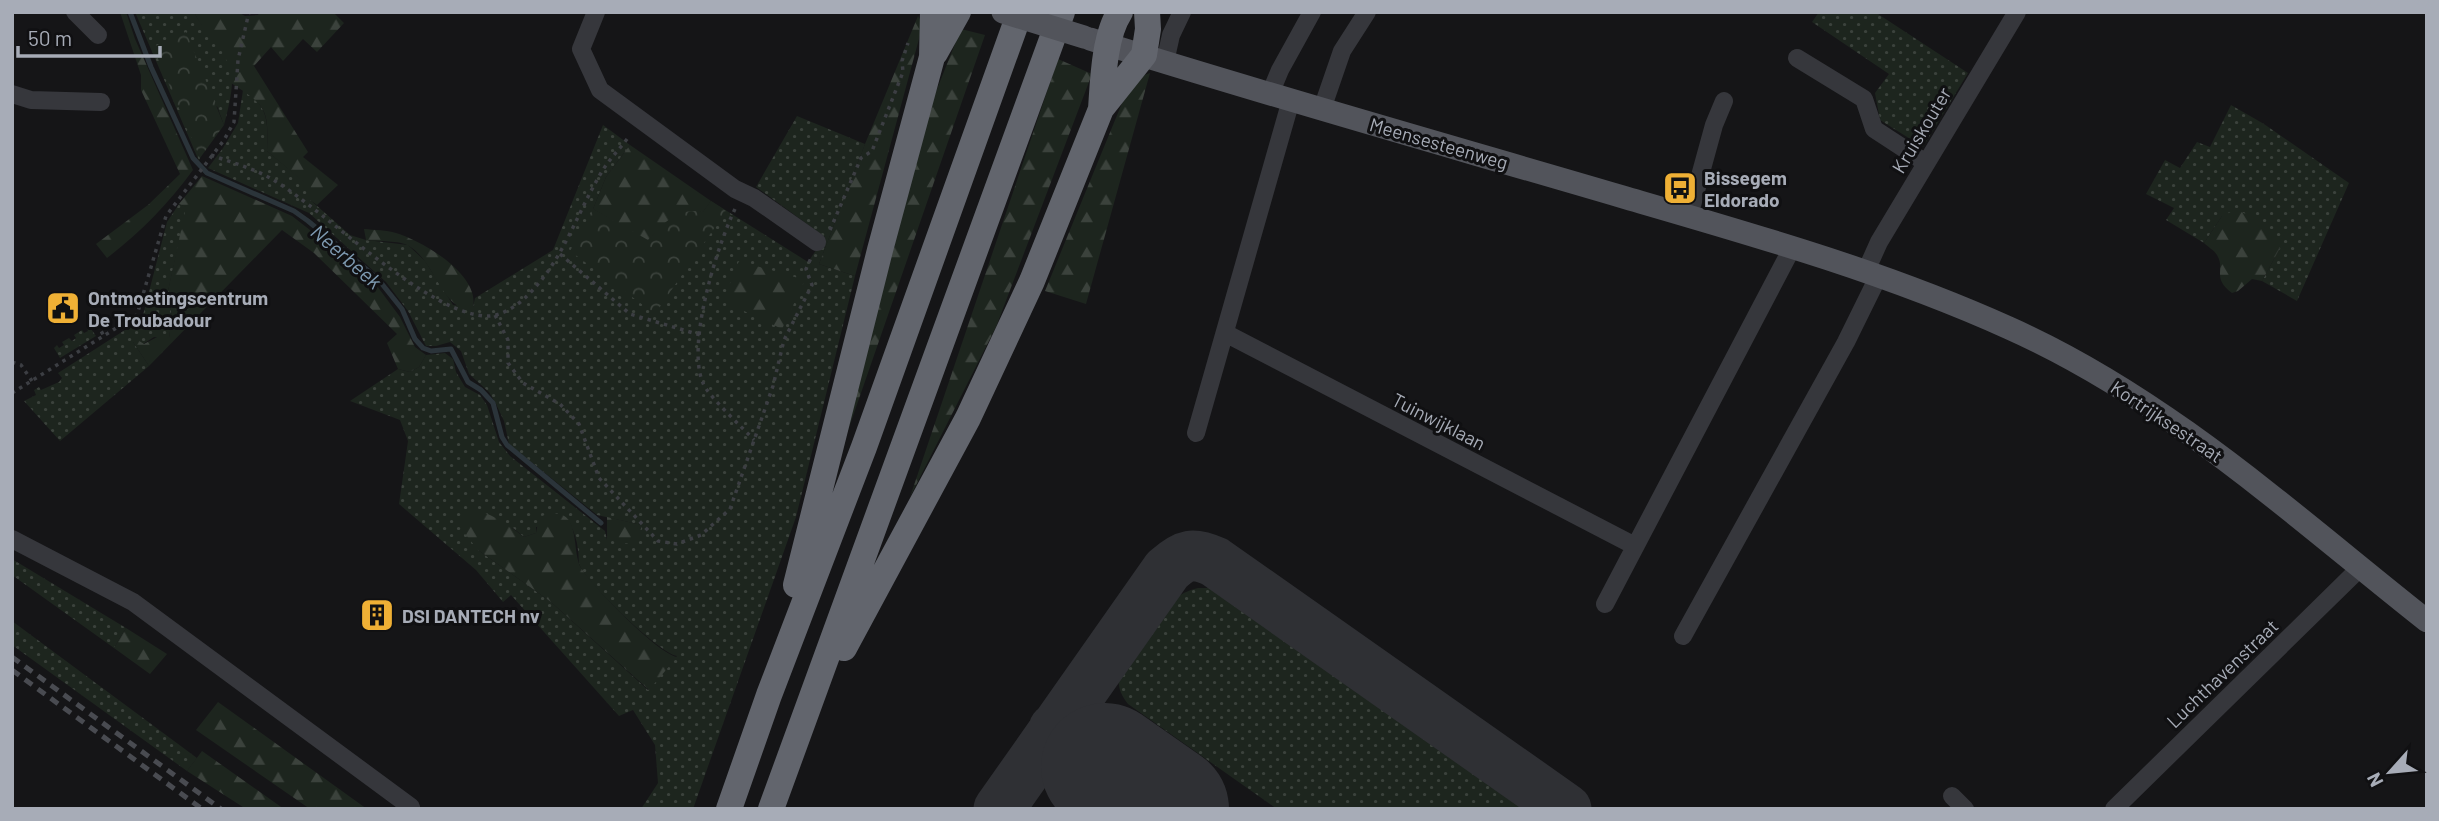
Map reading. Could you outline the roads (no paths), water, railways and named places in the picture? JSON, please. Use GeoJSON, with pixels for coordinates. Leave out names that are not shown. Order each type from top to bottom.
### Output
{"type":"FeatureCollection","features":[{"type":"Feature","properties":{"kind":"highway"},"geometry":{"type":"LineString","coordinates":[[769,695],[880,250],[932,57],[933,12]]}},
{"type":"Feature","properties":{"kind":"highway"},"geometry":{"type":"LineString","coordinates":[[932,57],[958,12]]}},
{"type":"Feature","properties":{"kind":"highway"},"geometry":{"type":"LineString","coordinates":[[729,809],[769,695],[864,447],[1020,12]]}},
{"type":"Feature","properties":{"kind":"highway"},"geometry":{"type":"LineString","coordinates":[[771,809],[1062,12]]}},
{"type":"Feature","properties":{"kind":"highway"},"geometry":{"type":"LineString","coordinates":[[1101,109],[1097,41],[1120,12]]}},
{"type":"Feature","properties":{"kind":"highway"},"geometry":{"type":"LineString","coordinates":[[801,726],[968,418],[1032,281],[1101,109],[1154,59],[1147,12]]}},
{"type":"Feature","properties":{"kind":"main road","name":"Meensesteenweg"},"geometry":{"type":"LineString","coordinates":[[1003,12],[1873,273]]}},
{"type":"Feature","properties":{"kind":"main road","name":"Kortrijksestraat"},"geometry":{"type":"LineString","coordinates":[[1873,273],[2011,328],[2086,368],[2164,416],[2221,456],[2427,621]]}},
{"type":"Feature","properties":{"kind":"street"},"geometry":{"type":"LineString","coordinates":[[75,12],[98,35]]}},
{"type":"Feature","properties":{"kind":"street"},"geometry":{"type":"LineString","coordinates":[[596,12],[581,49],[600,90],[639,121],[817,242]]}},
{"type":"Feature","properties":{"kind":"street"},"geometry":{"type":"LineString","coordinates":[[1154,59],[1171,35],[1182,12]]}},
{"type":"Feature","properties":{"kind":"street"},"geometry":{"type":"LineString","coordinates":[[1196,433],[1225,333],[1281,97],[1280,70],[1312,12]]}},
{"type":"Feature","properties":{"kind":"street"},"geometry":{"type":"LineString","coordinates":[[1322,109],[1342,51],[1367,12]]}},
{"type":"Feature","properties":{"kind":"street","name":"Kruiskouter"},"geometry":{"type":"LineString","coordinates":[[1683,636],[1846,342],[1873,273],[1879,242],[2017,12]]}},
{"type":"Feature","properties":{"kind":"street"},"geometry":{"type":"LineString","coordinates":[[1797,58],[1864,99],[1874,130],[1926,163]]}},
{"type":"Feature","properties":{"kind":"street"},"geometry":{"type":"LineString","coordinates":[[12,94],[31,100],[101,102]]}},
{"type":"Feature","properties":{"kind":"street"},"geometry":{"type":"LineString","coordinates":[[1689,216],[1714,125],[1724,101]]}},
{"type":"Feature","properties":{"kind":"street"},"geometry":{"type":"LineString","coordinates":[[1605,604],[1792,248]]}},
{"type":"Feature","properties":{"kind":"street","name":"Tuinwijklaan"},"geometry":{"type":"LineString","coordinates":[[1225,333],[1634,546]]}},
{"type":"Feature","properties":{"kind":"street"},"geometry":{"type":"LineString","coordinates":[[12,539],[133,602],[411,807]]}},
{"type":"Feature","properties":{"kind":"street","name":"Luchthavenstraat"},"geometry":{"type":"LineString","coordinates":[[2114,809],[2360,568]]}},
{"type":"Feature","properties":{"kind":"waterway","name":"Neerbeek"},"geometry":{"type":"LineString","coordinates":[[130,12],[151,67],[193,158],[207,173],[294,211],[378,279],[402,309],[415,339],[423,348],[431,351],[451,349],[468,382],[481,390],[493,403],[502,437],[507,445],[601,523]]}},
{"type":"Feature","properties":{"kind":"railway"},"geometry":{"type":"LineString","coordinates":[[12,657],[221,809]]}},
{"type":"Feature","properties":{"kind":"railway"},"geometry":{"type":"LineString","coordinates":[[12,670],[202,809]]}},
{"type":"Feature","properties":{"kind":"place","name":"Bissegem Eldorado"},"geometry":{"type":"Point","coordinates":[1680,188]}},
{"type":"Feature","properties":{"kind":"place","name":"Ontmoetingscentrum De Troubadour"},"geometry":{"type":"Point","coordinates":[63,308]}},
{"type":"Feature","properties":{"kind":"place","name":"DSI DANTECH nv"},"geometry":{"type":"Point","coordinates":[377,615]}}]}
